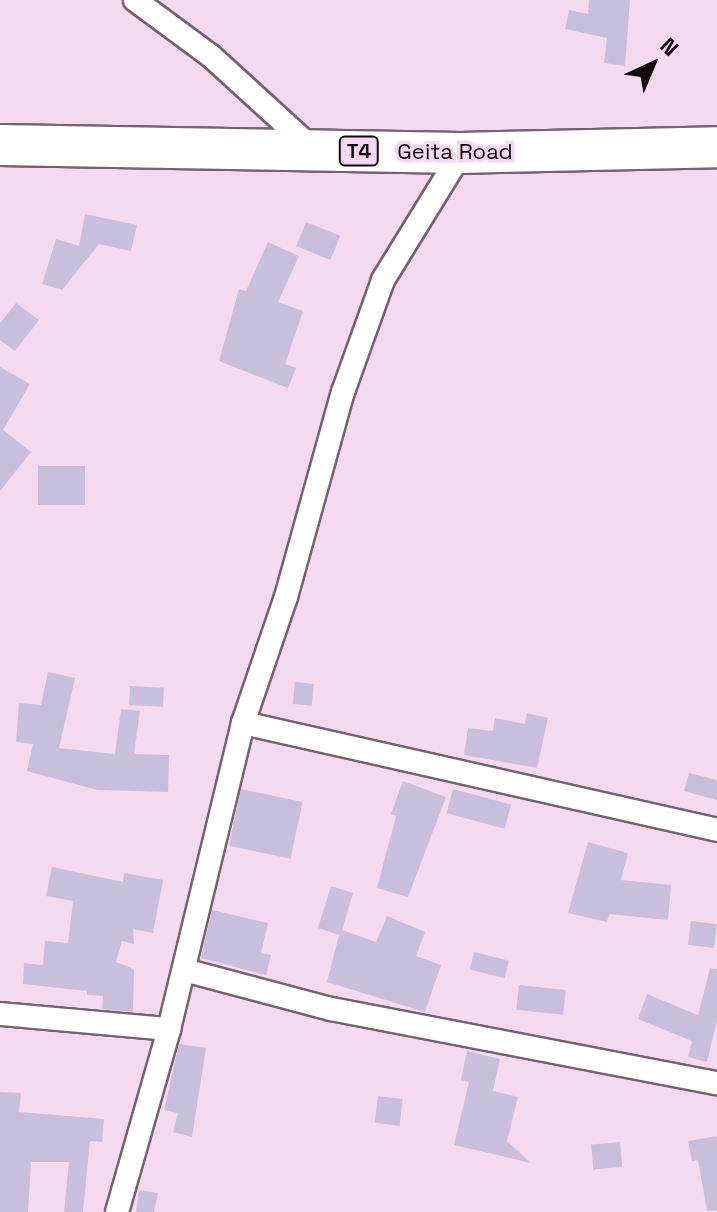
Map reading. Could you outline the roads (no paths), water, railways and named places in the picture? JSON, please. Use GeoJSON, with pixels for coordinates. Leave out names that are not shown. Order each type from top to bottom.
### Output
{"type":"FeatureCollection","features":[{"type":"Feature","properties":{"kind":"highway","name":"Geita Road"},"geometry":{"type":"LineString","coordinates":[[0,145],[461,153],[717,147]]}},
{"type":"Feature","properties":{"kind":"street"},"geometry":{"type":"LineString","coordinates":[[135,0],[211,56],[314,150]]}},
{"type":"Feature","properties":{"kind":"street"},"geometry":{"type":"LineString","coordinates":[[117,1212],[169,1029],[243,723],[286,597],[343,392],[383,280],[461,153]]}},
{"type":"Feature","properties":{"kind":"street"},"geometry":{"type":"LineString","coordinates":[[243,723],[717,830]]}},
{"type":"Feature","properties":{"kind":"street"},"geometry":{"type":"LineString","coordinates":[[184,970],[331,1009],[717,1083]]}},
{"type":"Feature","properties":{"kind":"street"},"geometry":{"type":"LineString","coordinates":[[0,1014],[169,1029]]}}]}
